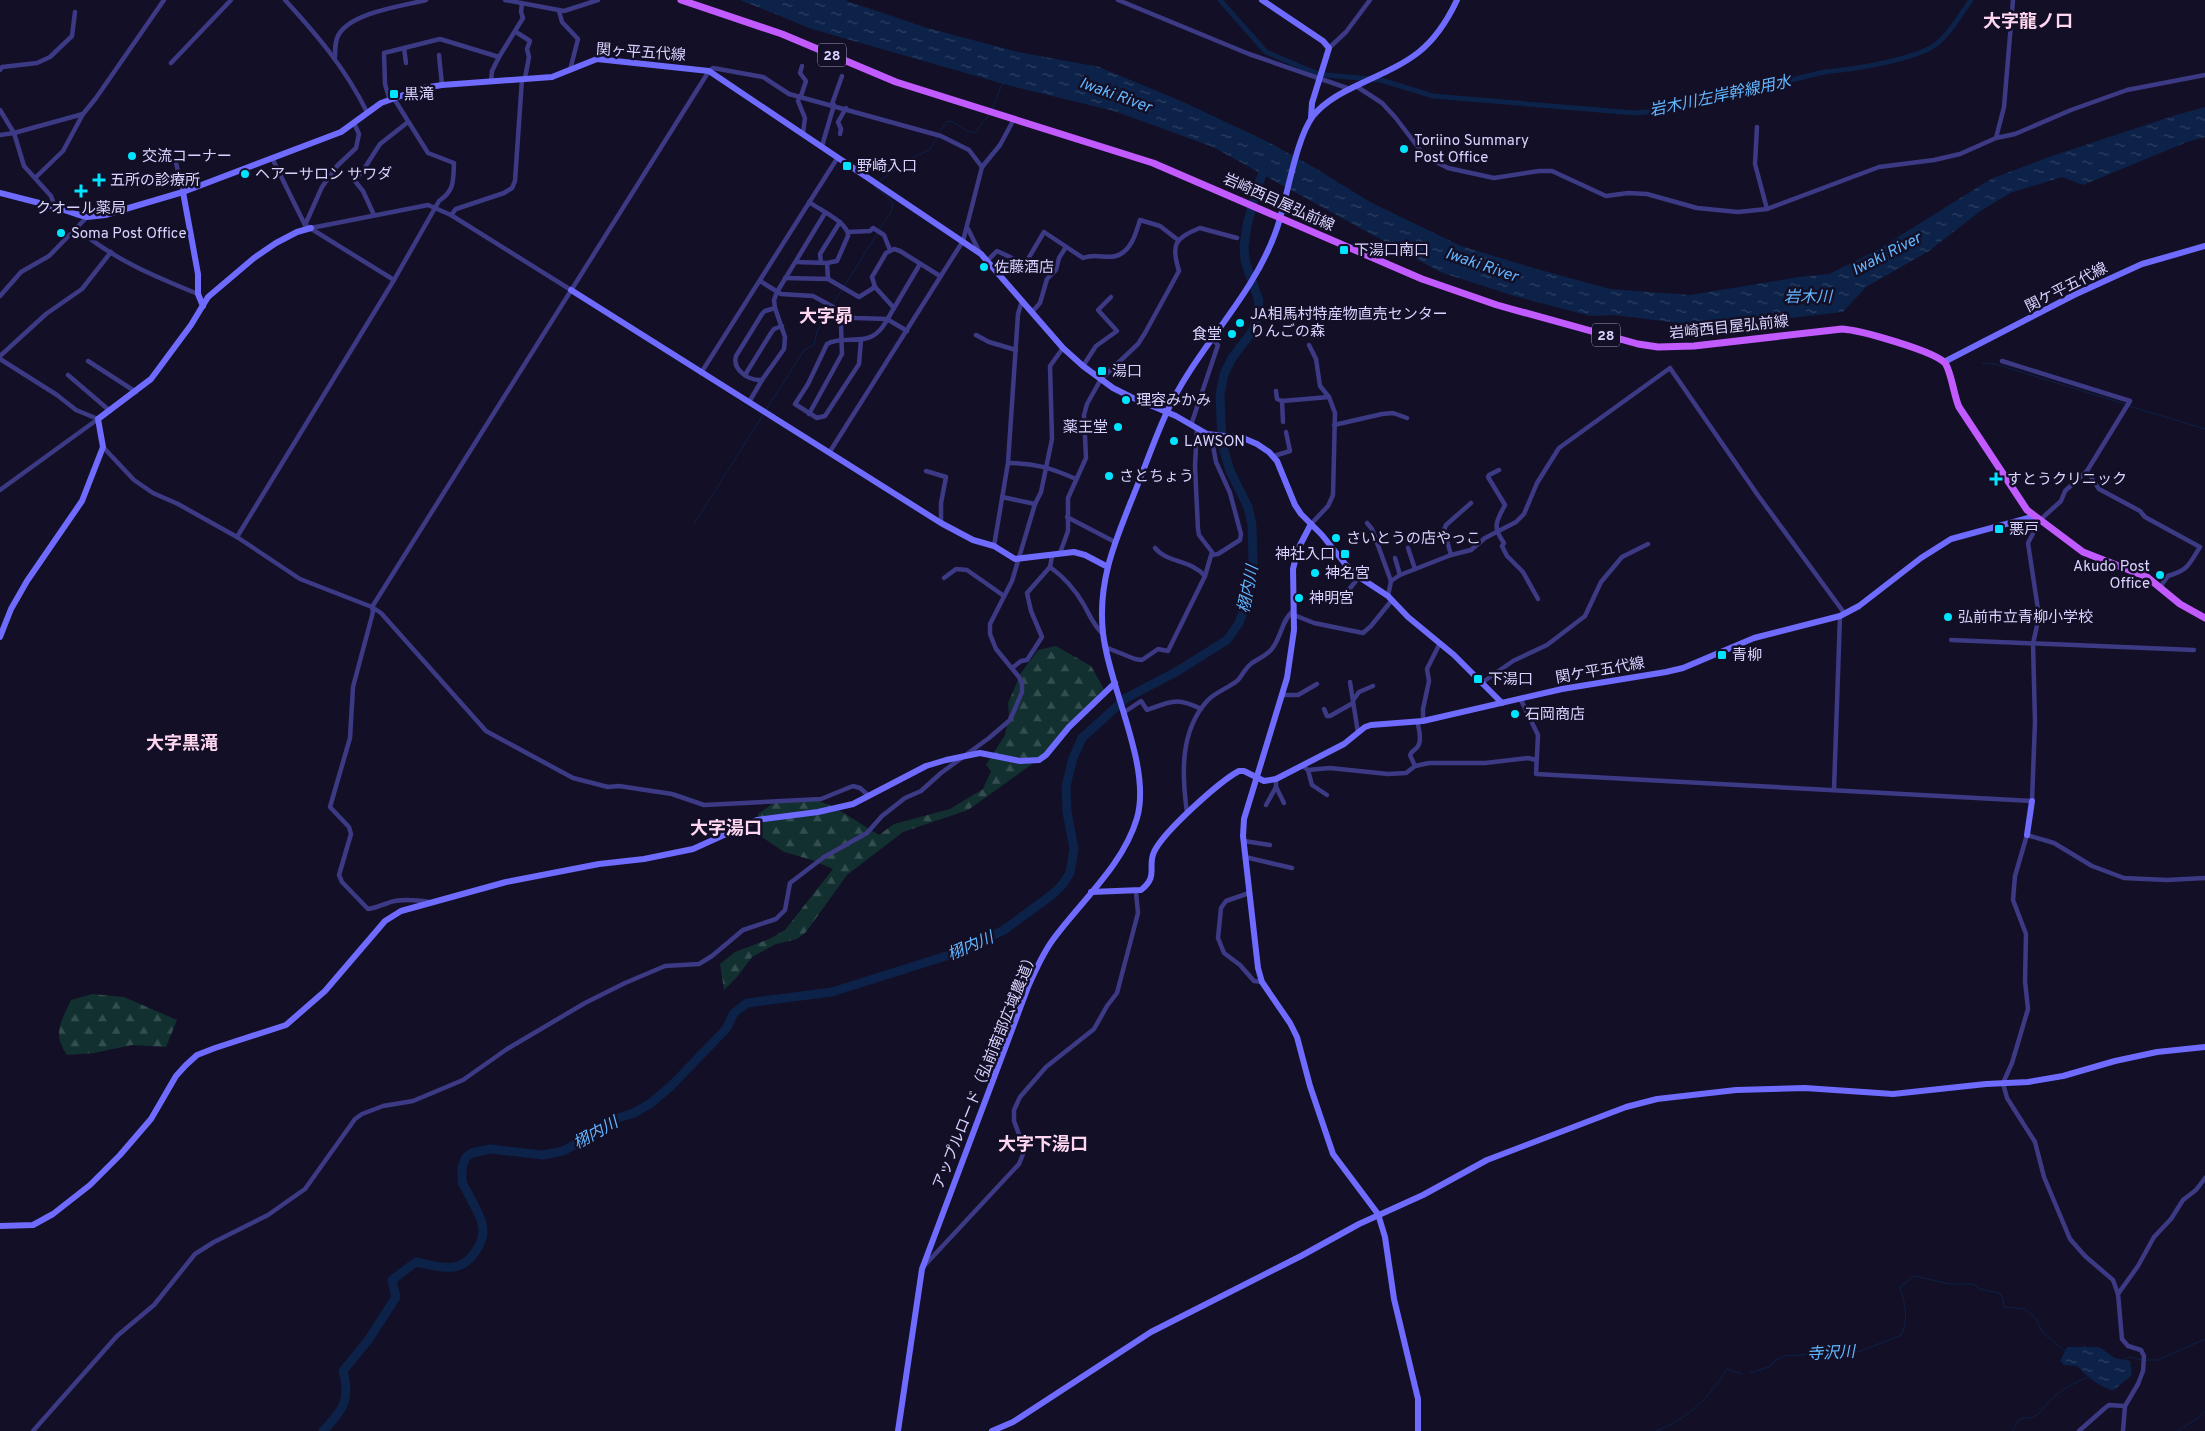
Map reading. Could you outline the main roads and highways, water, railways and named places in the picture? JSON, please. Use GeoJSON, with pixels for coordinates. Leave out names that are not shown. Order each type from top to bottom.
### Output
{"type":"FeatureCollection","features":[{"type":"Feature","properties":{"kind":"main road","name":"岩崎西目屋弘前線"},"geometry":{"type":"LineString","coordinates":[[681,0],[782,34],[896,82],[983,111],[1129,154],[1443,288],[1497,305],[1638,344],[1680,347],[1842,329],[1884,339],[1929,355],[1944,362],[1948,368],[1953,392],[1960,407],[2020,502],[2083,552],[2140,574],[2160,587],[2180,604],[2205,618]]}},
{"type":"Feature","properties":{"kind":"water","name":"岩木川"},"geometry":{"type":"Polygon","coordinates":[[[740,0],[844,0],[927,28],[1018,52],[1099,67],[1181,101],[1268,142],[1370,202],[1461,246],[1610,289],[1690,295],[1799,277],[1829,274],[1874,252],[1991,179],[2052,156],[2205,107],[2205,137],[2187,142],[2083,185],[2062,177],[2010,193],[1979,212],[1929,251],[1866,287],[1843,312],[1710,327],[1615,315],[1590,316],[1511,295],[1440,272],[1213,147],[1114,111],[1011,86],[812,29],[740,0]]]}},
{"type":"Feature","properties":{"kind":"water"},"geometry":{"type":"Polygon","coordinates":[[[2067,1347],[2099,1347],[2115,1358],[2130,1361],[2132,1375],[2114,1390],[2104,1387],[2077,1366],[2064,1365],[2060,1361],[2067,1347]]]}},
{"type":"Feature","properties":{"kind":"waterway","name":"岩木川左岸幹線用水"},"geometry":{"type":"LineString","coordinates":[[1220,0],[1266,52],[1318,74]]}},
{"type":"Feature","properties":{"kind":"waterway","name":"岩木川左岸幹線用水"},"geometry":{"type":"LineString","coordinates":[[1326,75],[1381,80],[1433,96],[1635,113],[1666,110],[1824,72],[1865,67],[1912,55],[1940,41],[1971,0]]}},
{"type":"Feature","properties":{"kind":"waterway"},"geometry":{"type":"LineString","coordinates":[[992,110],[1002,84]]}},
{"type":"Feature","properties":{"kind":"waterway"},"geometry":{"type":"LineString","coordinates":[[938,134],[948,121],[975,133],[990,113]]}},
{"type":"Feature","properties":{"kind":"waterway"},"geometry":{"type":"LineString","coordinates":[[878,182],[912,158],[929,150],[937,138]]}},
{"type":"Feature","properties":{"kind":"waterway","name":"栩内川"},"geometry":{"type":"LineString","coordinates":[[323,1431],[336,1417],[344,1404],[346,1390],[343,1371],[369,1339],[396,1297],[392,1280],[416,1262],[442,1267],[457,1266],[471,1258],[479,1246],[483,1235],[482,1224],[477,1210],[462,1182],[462,1167],[466,1157],[472,1153],[490,1149],[543,1155],[563,1151],[594,1134],[612,1120],[634,1113],[651,1103],[671,1086],[726,1029],[734,1013],[747,1003],[832,992],[962,951],[1004,930],[1053,894],[1063,884],[1070,873],[1074,849],[1067,812],[1066,786],[1073,758],[1082,738],[1126,698],[1176,672],[1227,640],[1239,623],[1246,604],[1253,562],[1252,525],[1248,507],[1230,471],[1222,444],[1220,395],[1224,374],[1232,358],[1254,329],[1257,318],[1259,301],[1245,261],[1244,247],[1247,225],[1258,186],[1264,169],[1268,165]]}},
{"type":"Feature","properties":{"kind":"waterway"},"geometry":{"type":"LineString","coordinates":[[875,186],[892,202],[893,206],[889,216],[879,230]]}},
{"type":"Feature","properties":{"kind":"waterway"},"geometry":{"type":"LineString","coordinates":[[833,304],[877,234]]}},
{"type":"Feature","properties":{"kind":"waterway"},"geometry":{"type":"LineString","coordinates":[[766,410],[804,350],[814,345],[817,331],[831,308]]}},
{"type":"Feature","properties":{"kind":"waterway"},"geometry":{"type":"LineString","coordinates":[[1982,363],[1995,364],[2125,404]]}},
{"type":"Feature","properties":{"kind":"waterway"},"geometry":{"type":"LineString","coordinates":[[2129,406],[2205,429]]}},
{"type":"Feature","properties":{"kind":"waterway"},"geometry":{"type":"LineString","coordinates":[[694,524],[763,415]]}},
{"type":"Feature","properties":{"kind":"waterway","name":"寺沢川"},"geometry":{"type":"LineString","coordinates":[[1750,1373],[1769,1367],[1776,1360],[1784,1356],[1815,1352],[1839,1354],[1861,1351],[1901,1335],[1906,1317],[1900,1287],[1914,1276],[1950,1284],[1973,1284],[1980,1289],[1999,1293],[2002,1296],[2004,1307],[2025,1309],[2036,1319],[2043,1333],[2065,1351]]}},
{"type":"Feature","properties":{"kind":"waterway","name":"寺沢川"},"geometry":{"type":"LineString","coordinates":[[2146,1360],[2158,1360],[2205,1339]]}},
{"type":"Feature","properties":{"kind":"waterway"},"geometry":{"type":"LineString","coordinates":[[2083,1344],[2088,1350]]}},
{"type":"Feature","properties":{"kind":"waterway","name":"寺沢川"},"geometry":{"type":"LineString","coordinates":[[2123,1360],[2130,1357],[2142,1360]]}},
{"type":"Feature","properties":{"kind":"waterway","name":"寺沢川"},"geometry":{"type":"LineString","coordinates":[[1656,1431],[1688,1414],[1713,1389],[1727,1369],[1742,1374]]}},
{"type":"Feature","properties":{"kind":"waterway"},"geometry":{"type":"LineString","coordinates":[[2012,1431],[2020,1419],[2037,1415],[2058,1393],[2090,1376]]}},
{"type":"Feature","properties":{"kind":"waterway"},"geometry":{"type":"LineString","coordinates":[[2178,1431],[2201,1416],[2205,1411]]}},
{"type":"Feature","properties":{"kind":"place","name":"黒滝"},"geometry":{"type":"Point","coordinates":[394,94]}},
{"type":"Feature","properties":{"kind":"place","name":"Toriino Summary Post Office"},"geometry":{"type":"Point","coordinates":[1404,149]}},
{"type":"Feature","properties":{"kind":"place","name":"交流コーナー"},"geometry":{"type":"Point","coordinates":[132,156]}},
{"type":"Feature","properties":{"kind":"place","name":"野崎入口"},"geometry":{"type":"Point","coordinates":[847,166]}},
{"type":"Feature","properties":{"kind":"place","name":"ヘアーサロン サワダ"},"geometry":{"type":"Point","coordinates":[245,174]}},
{"type":"Feature","properties":{"kind":"place","name":"五所の診療所"},"geometry":{"type":"Point","coordinates":[99,180]}},
{"type":"Feature","properties":{"kind":"place","name":"クオール薬局"},"geometry":{"type":"Point","coordinates":[81,191]}},
{"type":"Feature","properties":{"kind":"place","name":"Soma Post Office"},"geometry":{"type":"Point","coordinates":[61,233]}},
{"type":"Feature","properties":{"kind":"place","name":"下湯口南口"},"geometry":{"type":"Point","coordinates":[1344,250]}},
{"type":"Feature","properties":{"kind":"place","name":"佐藤酒店"},"geometry":{"type":"Point","coordinates":[984,267]}},
{"type":"Feature","properties":{"kind":"place","name":"JA相馬村特産物直売センター りんごの森"},"geometry":{"type":"Point","coordinates":[1240,323]}},
{"type":"Feature","properties":{"kind":"place","name":"食堂"},"geometry":{"type":"Point","coordinates":[1232,334]}},
{"type":"Feature","properties":{"kind":"place","name":"湯口"},"geometry":{"type":"Point","coordinates":[1102,371]}},
{"type":"Feature","properties":{"kind":"place","name":"理容みかみ"},"geometry":{"type":"Point","coordinates":[1126,400]}},
{"type":"Feature","properties":{"kind":"place","name":"薬王堂"},"geometry":{"type":"Point","coordinates":[1118,427]}},
{"type":"Feature","properties":{"kind":"place","name":"LAWSON"},"geometry":{"type":"Point","coordinates":[1174,441]}},
{"type":"Feature","properties":{"kind":"place","name":"さとちょう"},"geometry":{"type":"Point","coordinates":[1109,476]}},
{"type":"Feature","properties":{"kind":"place","name":"すとうクリニック"},"geometry":{"type":"Point","coordinates":[1996,479]}},
{"type":"Feature","properties":{"kind":"place","name":"悪戸"},"geometry":{"type":"Point","coordinates":[1999,529]}},
{"type":"Feature","properties":{"kind":"place","name":"さいとうの店やっこ"},"geometry":{"type":"Point","coordinates":[1336,538]}},
{"type":"Feature","properties":{"kind":"place","name":"神社入口"},"geometry":{"type":"Point","coordinates":[1345,554]}},
{"type":"Feature","properties":{"kind":"place","name":"神名宮"},"geometry":{"type":"Point","coordinates":[1315,573]}},
{"type":"Feature","properties":{"kind":"place","name":"Akudo Post Office"},"geometry":{"type":"Point","coordinates":[2160,575]}},
{"type":"Feature","properties":{"kind":"place","name":"神明宮"},"geometry":{"type":"Point","coordinates":[1299,598]}},
{"type":"Feature","properties":{"kind":"place","name":"弘前市立青柳小学校"},"geometry":{"type":"Point","coordinates":[1948,617]}},
{"type":"Feature","properties":{"kind":"place","name":"青柳"},"geometry":{"type":"Point","coordinates":[1722,655]}},
{"type":"Feature","properties":{"kind":"place","name":"下湯口"},"geometry":{"type":"Point","coordinates":[1478,679]}},
{"type":"Feature","properties":{"kind":"place","name":"石岡商店"},"geometry":{"type":"Point","coordinates":[1515,714]}},
{"type":"Feature","properties":{"kind":"district","name":"大字龍ノ口"},"geometry":{"type":"Point","coordinates":[2028,21]}},
{"type":"Feature","properties":{"kind":"district","name":"大字昴"},"geometry":{"type":"Point","coordinates":[826,316]}},
{"type":"Feature","properties":{"kind":"district","name":"大字黒滝"},"geometry":{"type":"Point","coordinates":[182,743]}},
{"type":"Feature","properties":{"kind":"district","name":"大字湯口"},"geometry":{"type":"Point","coordinates":[726,828]}},
{"type":"Feature","properties":{"kind":"district","name":"大字下湯口"},"geometry":{"type":"Point","coordinates":[1043,1144]}},
{"type":"Feature","properties":{"kind":"water label","name":"Iwaki River"},"geometry":{"type":"Point","coordinates":[1116,94]}},
{"type":"Feature","properties":{"kind":"water label","name":"Iwaki River"},"geometry":{"type":"Point","coordinates":[1886,253]}},
{"type":"Feature","properties":{"kind":"water label","name":"Iwaki River"},"geometry":{"type":"Point","coordinates":[1482,264]}}]}
